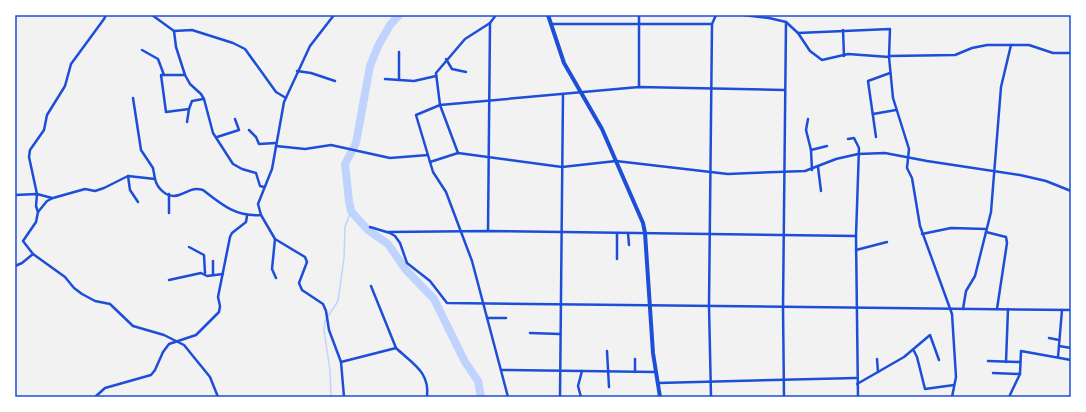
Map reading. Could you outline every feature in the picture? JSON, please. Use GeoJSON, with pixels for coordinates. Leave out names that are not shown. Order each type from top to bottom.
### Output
{"type":"FeatureCollection","features":[{"type":"Feature","properties":{"kind":"main road"},"geometry":{"type":"LineString","coordinates":[[548,15],[564,63],[602,130],[637,209],[645,233],[653,353],[660,397]]}},
{"type":"Feature","properties":{"kind":"street"},"geometry":{"type":"LineString","coordinates":[[38,212],[36,206],[37,194],[29,157],[30,150],[44,130],[47,115],[65,86],[70,64],[106,15]]}},
{"type":"Feature","properties":{"kind":"street"},"geometry":{"type":"LineString","coordinates":[[152,15],[174,31],[192,30],[239,45],[245,49],[276,92],[286,98]]}},
{"type":"Feature","properties":{"kind":"street"},"geometry":{"type":"LineString","coordinates":[[334,15],[310,46],[286,98],[272,169],[258,204],[261,215],[275,239],[305,257],[307,262],[299,283],[302,290],[323,304],[326,311],[329,330],[341,362],[344,397]]}},
{"type":"Feature","properties":{"kind":"street"},"geometry":{"type":"LineString","coordinates":[[458,152],[440,105],[436,76],[438,68],[465,38],[490,23],[496,15]]}},
{"type":"Feature","properties":{"kind":"street"},"geometry":{"type":"LineString","coordinates":[[639,15],[639,87]]}},
{"type":"Feature","properties":{"kind":"street"},"geometry":{"type":"LineString","coordinates":[[711,397],[709,306],[712,24],[716,15]]}},
{"type":"Feature","properties":{"kind":"street"},"geometry":{"type":"LineString","coordinates":[[743,15],[786,22],[798,33],[810,51],[822,60],[848,54],[889,57],[955,55],[972,48],[1011,45],[1029,45],[1053,53],[1071,53]]}},
{"type":"Feature","properties":{"kind":"street"},"geometry":{"type":"LineString","coordinates":[[784,397],[783,172],[786,22]]}},
{"type":"Feature","properties":{"kind":"street"},"geometry":{"type":"LineString","coordinates":[[488,231],[490,23]]}},
{"type":"Feature","properties":{"kind":"street"},"geometry":{"type":"LineString","coordinates":[[551,24],[712,24]]}},
{"type":"Feature","properties":{"kind":"street"},"geometry":{"type":"LineString","coordinates":[[798,33],[890,29],[890,73],[896,110],[906,139],[908,157],[907,168],[912,178],[917,213],[922,234],[950,308],[956,377],[952,397]]}},
{"type":"Feature","properties":{"kind":"street"},"geometry":{"type":"LineString","coordinates":[[843,30],[844,56]]}},
{"type":"Feature","properties":{"kind":"street"},"geometry":{"type":"LineString","coordinates":[[174,31],[176,47],[185,75],[190,84],[201,94],[204,99],[213,133],[233,164],[242,169],[256,173],[260,186],[264,187]]}},
{"type":"Feature","properties":{"kind":"street"},"geometry":{"type":"LineString","coordinates":[[963,309],[966,291],[975,276],[991,212],[1001,87],[1011,45]]}},
{"type":"Feature","properties":{"kind":"street"},"geometry":{"type":"LineString","coordinates":[[142,50],[158,59],[164,75]]}},
{"type":"Feature","properties":{"kind":"street"},"geometry":{"type":"LineString","coordinates":[[399,52],[399,80]]}},
{"type":"Feature","properties":{"kind":"street"},"geometry":{"type":"LineString","coordinates":[[446,59],[452,69],[466,72]]}},
{"type":"Feature","properties":{"kind":"street"},"geometry":{"type":"LineString","coordinates":[[297,72],[311,73],[335,81]]}},
{"type":"Feature","properties":{"kind":"street"},"geometry":{"type":"LineString","coordinates":[[876,137],[868,81],[890,73]]}},
{"type":"Feature","properties":{"kind":"street"},"geometry":{"type":"LineString","coordinates":[[185,75],[161,75],[166,112],[189,108]]}},
{"type":"Feature","properties":{"kind":"street"},"geometry":{"type":"LineString","coordinates":[[385,79],[414,81],[436,76]]}},
{"type":"Feature","properties":{"kind":"street"},"geometry":{"type":"LineString","coordinates":[[508,397],[472,262],[446,192],[433,172],[416,115],[440,105],[639,87],[784,90]]}},
{"type":"Feature","properties":{"kind":"street"},"geometry":{"type":"LineString","coordinates":[[560,397],[563,94]]}},
{"type":"Feature","properties":{"kind":"street"},"geometry":{"type":"LineString","coordinates":[[133,98],[141,150],[153,168],[157,187],[161,191],[179,195],[190,189],[203,190],[238,214],[247,216],[261,215]]}},
{"type":"Feature","properties":{"kind":"street"},"geometry":{"type":"LineString","coordinates":[[187,122],[189,108],[192,101],[204,99]]}},
{"type":"Feature","properties":{"kind":"street"},"geometry":{"type":"LineString","coordinates":[[872,114],[896,110]]}},
{"type":"Feature","properties":{"kind":"street"},"geometry":{"type":"LineString","coordinates":[[217,137],[239,130],[235,119]]}},
{"type":"Feature","properties":{"kind":"street"},"geometry":{"type":"LineString","coordinates":[[808,119],[806,130],[811,150],[812,170]]}},
{"type":"Feature","properties":{"kind":"street"},"geometry":{"type":"LineString","coordinates":[[249,130],[256,137],[259,144],[276,144],[304,149],[322,145],[336,146],[390,158],[428,155]]}},
{"type":"Feature","properties":{"kind":"street"},"geometry":{"type":"LineString","coordinates":[[848,139],[854,138],[857,141],[858,154],[856,236],[856,378],[858,397]]}},
{"type":"Feature","properties":{"kind":"street"},"geometry":{"type":"LineString","coordinates":[[811,150],[827,146]]}},
{"type":"Feature","properties":{"kind":"street"},"geometry":{"type":"LineString","coordinates":[[430,162],[458,152],[562,166],[616,161],[728,174],[812,170],[836,159],[858,154],[885,153],[927,161],[995,170],[1046,181],[1071,191]]}},
{"type":"Feature","properties":{"kind":"street"},"geometry":{"type":"LineString","coordinates":[[818,167],[821,191]]}},
{"type":"Feature","properties":{"kind":"street"},"geometry":{"type":"LineString","coordinates":[[155,179],[128,176],[104,188],[85,190],[53,198],[47,201],[38,212],[36,222],[23,241],[33,254],[65,277],[74,288],[82,294],[96,301],[110,304],[116,308],[133,326],[164,335],[187,348],[193,358],[202,367],[214,384],[218,397]]}},
{"type":"Feature","properties":{"kind":"street"},"geometry":{"type":"LineString","coordinates":[[128,176],[130,190],[138,202]]}},
{"type":"Feature","properties":{"kind":"street"},"geometry":{"type":"LineString","coordinates":[[15,195],[37,194],[53,198]]}},
{"type":"Feature","properties":{"kind":"street"},"geometry":{"type":"LineString","coordinates":[[168,214],[169,194]]}},
{"type":"Feature","properties":{"kind":"street"},"geometry":{"type":"LineString","coordinates":[[95,397],[105,388],[151,375],[169,344],[196,335],[220,312],[218,297],[232,233],[246,222],[247,216]]}},
{"type":"Feature","properties":{"kind":"street"},"geometry":{"type":"LineString","coordinates":[[370,228],[395,236],[400,244],[407,263],[430,281],[447,303],[1071,309]]}},
{"type":"Feature","properties":{"kind":"street"},"geometry":{"type":"LineString","coordinates":[[922,234],[951,228],[986,231],[1006,237],[1007,243],[996,309]]}},
{"type":"Feature","properties":{"kind":"street"},"geometry":{"type":"LineString","coordinates":[[386,232],[488,231],[856,236]]}},
{"type":"Feature","properties":{"kind":"street"},"geometry":{"type":"LineString","coordinates":[[617,233],[618,259]]}},
{"type":"Feature","properties":{"kind":"street"},"geometry":{"type":"LineString","coordinates":[[628,233],[629,245]]}},
{"type":"Feature","properties":{"kind":"street"},"geometry":{"type":"LineString","coordinates":[[275,239],[272,269],[276,278]]}},
{"type":"Feature","properties":{"kind":"street"},"geometry":{"type":"LineString","coordinates":[[856,250],[887,242]]}},
{"type":"Feature","properties":{"kind":"street"},"geometry":{"type":"LineString","coordinates":[[189,247],[204,255],[205,273]]}},
{"type":"Feature","properties":{"kind":"street"},"geometry":{"type":"LineString","coordinates":[[15,266],[22,263],[33,254]]}},
{"type":"Feature","properties":{"kind":"street"},"geometry":{"type":"LineString","coordinates":[[213,261],[213,275]]}},
{"type":"Feature","properties":{"kind":"street"},"geometry":{"type":"LineString","coordinates":[[169,280],[205,273],[207,276],[223,274]]}},
{"type":"Feature","properties":{"kind":"street"},"geometry":{"type":"LineString","coordinates":[[371,286],[396,348],[426,378],[428,385],[427,397]]}},
{"type":"Feature","properties":{"kind":"street"},"geometry":{"type":"LineString","coordinates":[[1006,362],[1008,309]]}},
{"type":"Feature","properties":{"kind":"street"},"geometry":{"type":"LineString","coordinates":[[1058,357],[1062,310]]}},
{"type":"Feature","properties":{"kind":"street"},"geometry":{"type":"LineString","coordinates":[[486,318],[506,318]]}},
{"type":"Feature","properties":{"kind":"street"},"geometry":{"type":"LineString","coordinates":[[530,333],[560,334]]}},
{"type":"Feature","properties":{"kind":"street"},"geometry":{"type":"LineString","coordinates":[[857,384],[914,350],[930,335],[939,360]]}},
{"type":"Feature","properties":{"kind":"street"},"geometry":{"type":"LineString","coordinates":[[1049,338],[1059,340]]}},
{"type":"Feature","properties":{"kind":"street"},"geometry":{"type":"LineString","coordinates":[[1059,346],[1071,348]]}},
{"type":"Feature","properties":{"kind":"street"},"geometry":{"type":"LineString","coordinates":[[341,362],[396,348]]}},
{"type":"Feature","properties":{"kind":"street"},"geometry":{"type":"LineString","coordinates":[[914,350],[925,389],[954,385]]}},
{"type":"Feature","properties":{"kind":"street"},"geometry":{"type":"LineString","coordinates":[[607,351],[609,387]]}},
{"type":"Feature","properties":{"kind":"street"},"geometry":{"type":"LineString","coordinates":[[1009,397],[1020,374],[1021,351],[1071,360]]}},
{"type":"Feature","properties":{"kind":"street"},"geometry":{"type":"LineString","coordinates":[[635,359],[635,372]]}},
{"type":"Feature","properties":{"kind":"street"},"geometry":{"type":"LineString","coordinates":[[877,359],[878,372]]}},
{"type":"Feature","properties":{"kind":"street"},"geometry":{"type":"LineString","coordinates":[[988,362],[1020,362]]}},
{"type":"Feature","properties":{"kind":"street"},"geometry":{"type":"LineString","coordinates":[[501,370],[656,372]]}},
{"type":"Feature","properties":{"kind":"street"},"geometry":{"type":"LineString","coordinates":[[581,397],[578,386],[582,371]]}},
{"type":"Feature","properties":{"kind":"street"},"geometry":{"type":"LineString","coordinates":[[993,373],[1020,374]]}},
{"type":"Feature","properties":{"kind":"street"},"geometry":{"type":"LineString","coordinates":[[658,383],[856,378]]}},
{"type":"Feature","properties":{"kind":"waterway"},"geometry":{"type":"LineString","coordinates":[[399,15],[390,25],[378,46],[370,66],[356,143],[345,164],[351,211],[368,230],[388,244],[406,270],[434,299],[465,362],[478,381],[481,397]]}},
{"type":"Feature","properties":{"kind":"waterway"},"geometry":{"type":"LineString","coordinates":[[331,397],[330,370],[324,331],[325,321],[338,301],[344,258],[345,227],[351,211]]}}]}
